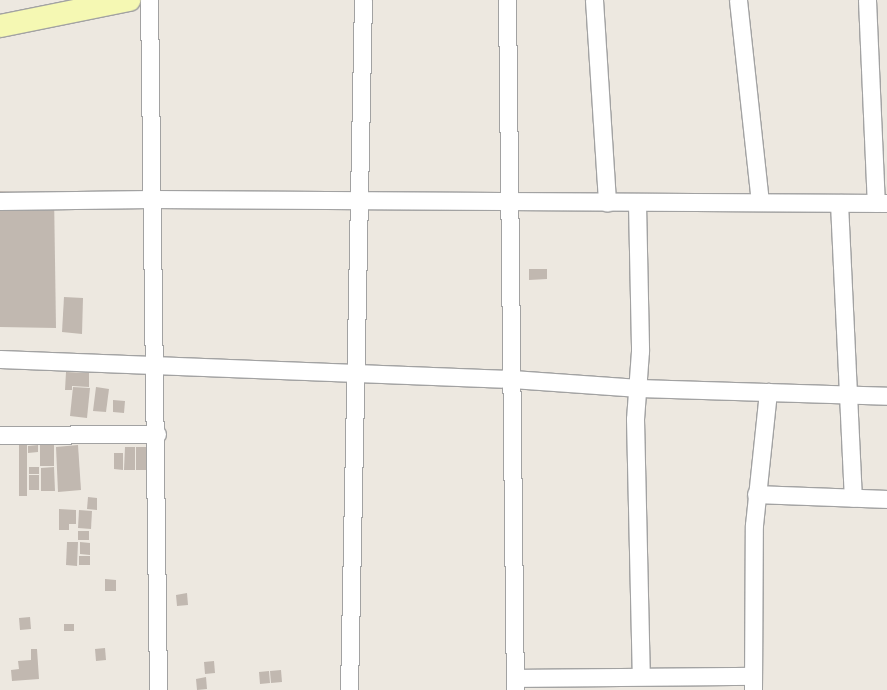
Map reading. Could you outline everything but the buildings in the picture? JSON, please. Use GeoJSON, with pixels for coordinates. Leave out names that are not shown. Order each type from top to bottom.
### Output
{"type":"FeatureCollection","features":[{"type":"Feature","properties":{"kind":"street"},"geometry":{"type":"LineString","coordinates":[[0,26],[129,0]]}},
{"type":"Feature","properties":{"kind":"street"},"geometry":{"type":"LineString","coordinates":[[149,0],[154,364],[157,434],[158,690]]}},
{"type":"Feature","properties":{"kind":"street"},"geometry":{"type":"LineString","coordinates":[[349,690],[360,200],[362,0]]}},
{"type":"Feature","properties":{"kind":"street"},"geometry":{"type":"LineString","coordinates":[[507,0],[516,684],[641,676],[753,683],[756,494],[768,392]]}},
{"type":"Feature","properties":{"kind":"street"},"geometry":{"type":"LineString","coordinates":[[594,0],[608,203]]}},
{"type":"Feature","properties":{"kind":"street"},"geometry":{"type":"LineString","coordinates":[[738,0],[760,202]]}},
{"type":"Feature","properties":{"kind":"street"},"geometry":{"type":"LineString","coordinates":[[0,201],[151,199],[608,203],[881,203],[867,0]]}},
{"type":"Feature","properties":{"kind":"street"},"geometry":{"type":"LineString","coordinates":[[637,203],[639,388],[635,419],[641,676]]}},
{"type":"Feature","properties":{"kind":"street"},"geometry":{"type":"LineString","coordinates":[[839,203],[850,395],[853,498]]}},
{"type":"Feature","properties":{"kind":"street"},"geometry":{"type":"LineString","coordinates":[[0,359],[512,379],[639,388],[887,396]]}},
{"type":"Feature","properties":{"kind":"street"},"geometry":{"type":"LineString","coordinates":[[0,435],[157,434]]}},
{"type":"Feature","properties":{"kind":"street"},"geometry":{"type":"LineString","coordinates":[[756,494],[887,499]]}}]}
